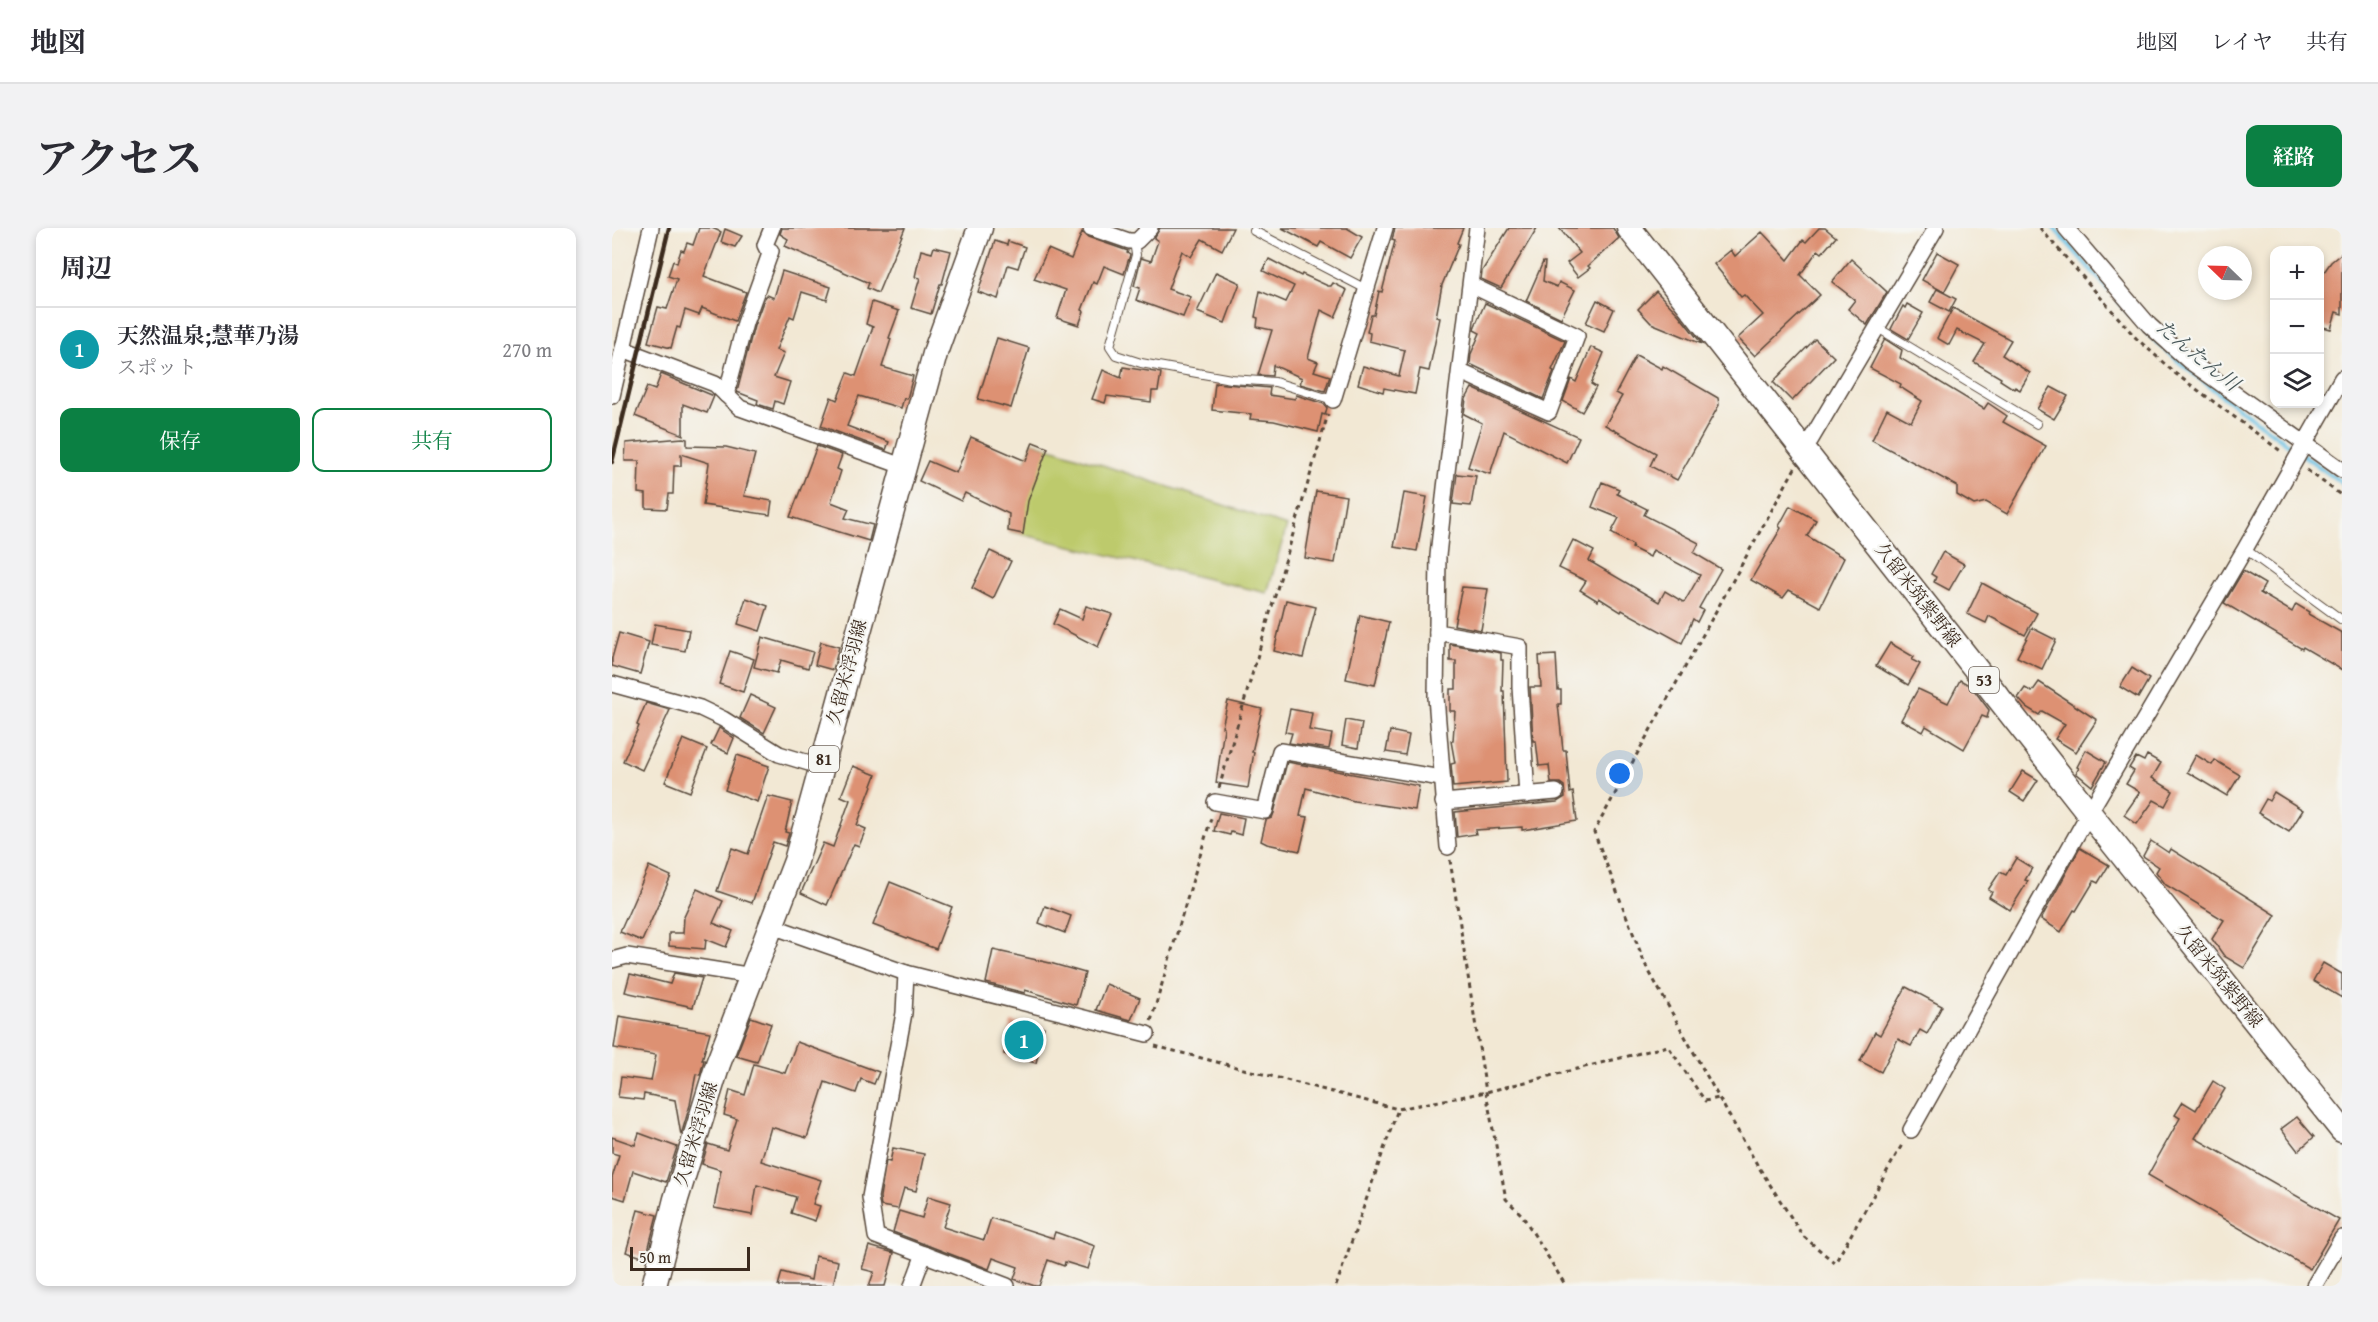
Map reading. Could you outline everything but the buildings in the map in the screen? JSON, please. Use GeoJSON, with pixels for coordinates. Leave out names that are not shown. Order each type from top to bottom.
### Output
{"type":"FeatureCollection","features":[{"type":"Feature","properties":{"kind":"main road","name":"久留米浮羽線"},"geometry":{"type":"LineString","coordinates":[[654,1286],[676,1199],[718,1064],[796,861],[936,350],[980,228]]}},
{"type":"Feature","properties":{"kind":"main road","name":"久留米筑紫野線"},"geometry":{"type":"LineString","coordinates":[[1629,228],[2089,813],[2342,1130]]}},
{"type":"Feature","properties":{"kind":"street"},"geometry":{"type":"LineString","coordinates":[[612,396],[651,228]]}},
{"type":"Feature","properties":{"kind":"street"},"geometry":{"type":"LineString","coordinates":[[726,395],[745,323],[771,251],[765,245],[772,228]]}},
{"type":"Feature","properties":{"kind":"street"},"geometry":{"type":"LineString","coordinates":[[1090,228],[1134,241],[1137,241],[1150,228]]}},
{"type":"Feature","properties":{"kind":"street"},"geometry":{"type":"LineString","coordinates":[[1333,400],[1385,228]]}},
{"type":"Feature","properties":{"kind":"street"},"geometry":{"type":"LineString","coordinates":[[1448,847],[1436,697],[1438,556],[1478,228]]}},
{"type":"Feature","properties":{"kind":"street"},"geometry":{"type":"LineString","coordinates":[[1804,451],[1936,228]]}},
{"type":"Feature","properties":{"kind":"street"},"geometry":{"type":"LineString","coordinates":[[2066,228],[2149,326],[2189,361],[2300,449],[2342,471]]}},
{"type":"Feature","properties":{"kind":"street"},"geometry":{"type":"LineString","coordinates":[[1461,372],[1549,412],[1577,336],[1471,285]]}},
{"type":"Feature","properties":{"kind":"street"},"geometry":{"type":"LineString","coordinates":[[623,349],[715,384],[740,408],[905,467]]}},
{"type":"Feature","properties":{"kind":"street"},"geometry":{"type":"LineString","coordinates":[[1911,1130],[2089,813],[2245,549],[2342,378]]}},
{"type":"Feature","properties":{"kind":"street"},"geometry":{"type":"LineString","coordinates":[[1437,632],[1520,647],[1520,687],[1527,795]]}},
{"type":"Feature","properties":{"kind":"street"},"geometry":{"type":"LineString","coordinates":[[612,684],[700,708],[723,719],[779,754],[822,767]]}},
{"type":"Feature","properties":{"kind":"street"},"geometry":{"type":"LineString","coordinates":[[1215,802],[1265,811],[1280,751],[1441,778]]}},
{"type":"Feature","properties":{"kind":"street"},"geometry":{"type":"LineString","coordinates":[[1443,802],[1556,792]]}},
{"type":"Feature","properties":{"kind":"street"},"geometry":{"type":"LineString","coordinates":[[772,926],[906,973],[1147,1034]]}},
{"type":"Feature","properties":{"kind":"street"},"geometry":{"type":"LineString","coordinates":[[612,960],[627,956],[753,976]]}},
{"type":"Feature","properties":{"kind":"street"},"geometry":{"type":"LineString","coordinates":[[906,973],[904,1013],[870,1197],[876,1236],[1006,1286]]}},
{"type":"Feature","properties":{"kind":"street"},"geometry":{"type":"LineString","coordinates":[[2314,1286],[2342,1238]]}},
{"type":"Feature","properties":{"kind":"street"},"geometry":{"type":"LineString","coordinates":[[912,1286],[924,1254]]}},
{"type":"Feature","properties":{"kind":"lane"},"geometry":{"type":"LineString","coordinates":[[1254,231],[1366,289]]}},
{"type":"Feature","properties":{"kind":"lane"},"geometry":{"type":"LineString","coordinates":[[1134,241],[1136,255],[1110,346],[1116,355],[1141,363],[1231,379],[1275,382],[1333,400]]}},
{"type":"Feature","properties":{"kind":"lane"},"geometry":{"type":"LineString","coordinates":[[1878,328],[2037,424]]}},
{"type":"Feature","properties":{"kind":"lane"},"geometry":{"type":"LineString","coordinates":[[2245,549],[2342,620]]}},
{"type":"Feature","properties":{"kind":"path"},"geometry":{"type":"LineString","coordinates":[[1333,400],[1147,1034],[1153,1046],[1398,1109],[1431,1105],[1668,1046],[1705,1101],[1719,1098]]}},
{"type":"Feature","properties":{"kind":"path"},"geometry":{"type":"LineString","coordinates":[[1804,451],[1594,832],[1645,964],[1719,1098],[1758,1166],[1803,1236],[1835,1263],[1911,1130]]}},
{"type":"Feature","properties":{"kind":"path"},"geometry":{"type":"LineString","coordinates":[[1448,847],[1486,1092],[1506,1199],[1522,1215],[1566,1286]]}},
{"type":"Feature","properties":{"kind":"path"},"geometry":{"type":"LineString","coordinates":[[1336,1286],[1398,1109]]}},
{"type":"Feature","properties":{"kind":"green space"},"geometry":{"type":"Polygon","coordinates":[[[1033,442],[1287,526],[1267,593],[1008,531],[1011,499],[1033,442]]]}},
{"type":"Feature","properties":{"kind":"waterway","name":"たんたん川"},"geometry":{"type":"LineString","coordinates":[[2054,228],[2108,289]]}},
{"type":"Feature","properties":{"kind":"waterway","name":"たんたん川"},"geometry":{"type":"LineString","coordinates":[[2119,302],[2138,324],[2181,363],[2296,450]]}},
{"type":"Feature","properties":{"kind":"waterway","name":"たんたん川"},"geometry":{"type":"LineString","coordinates":[[2303,455],[2342,483]]}},
{"type":"Feature","properties":{"kind":"railway"},"geometry":{"type":"LineString","coordinates":[[612,462],[669,228]]}},
{"type":"Feature","properties":{"kind":"place","name":"天然温泉;慧華乃湯"},"geometry":{"type":"Point","coordinates":[1024,1040]}}]}
